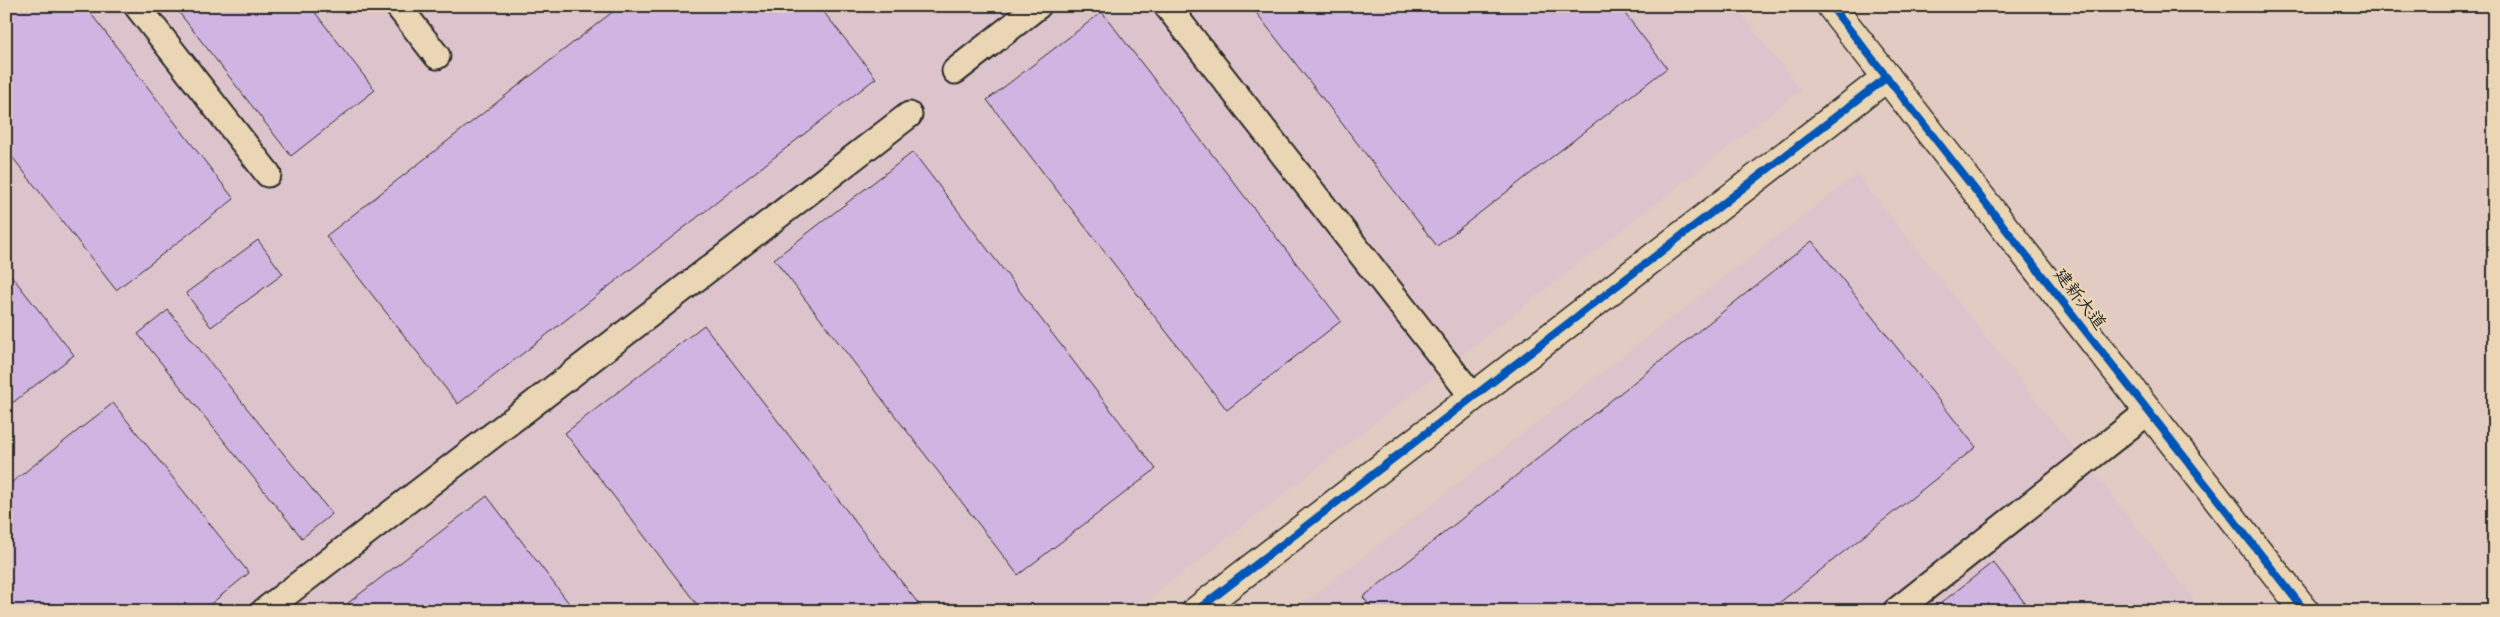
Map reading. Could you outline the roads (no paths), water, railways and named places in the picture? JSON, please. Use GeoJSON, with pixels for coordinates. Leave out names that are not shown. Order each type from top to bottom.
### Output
{"type":"FeatureCollection","features":[{"type":"Feature","properties":{"kind":"street","name":"建新大道"},"geometry":{"type":"LineString","coordinates":[[1831,6],[2305,611]]}},
{"type":"Feature","properties":{"kind":"street"},"geometry":{"type":"LineString","coordinates":[[1196,611],[1887,77]]}},
{"type":"Feature","properties":{"kind":"lane"},"geometry":{"type":"LineString","coordinates":[[137,6],[268,174]]}},
{"type":"Feature","properties":{"kind":"lane"},"geometry":{"type":"LineString","coordinates":[[398,6],[437,56]]}},
{"type":"Feature","properties":{"kind":"lane"},"geometry":{"type":"LineString","coordinates":[[955,71],[1038,6]]}},
{"type":"Feature","properties":{"kind":"lane"},"geometry":{"type":"LineString","coordinates":[[1166,6],[1473,397]]}},
{"type":"Feature","properties":{"kind":"lane"},"geometry":{"type":"LineString","coordinates":[[264,611],[908,115]]}},
{"type":"Feature","properties":{"kind":"lane"},"geometry":{"type":"LineString","coordinates":[[1896,611],[2149,412]]}}]}
